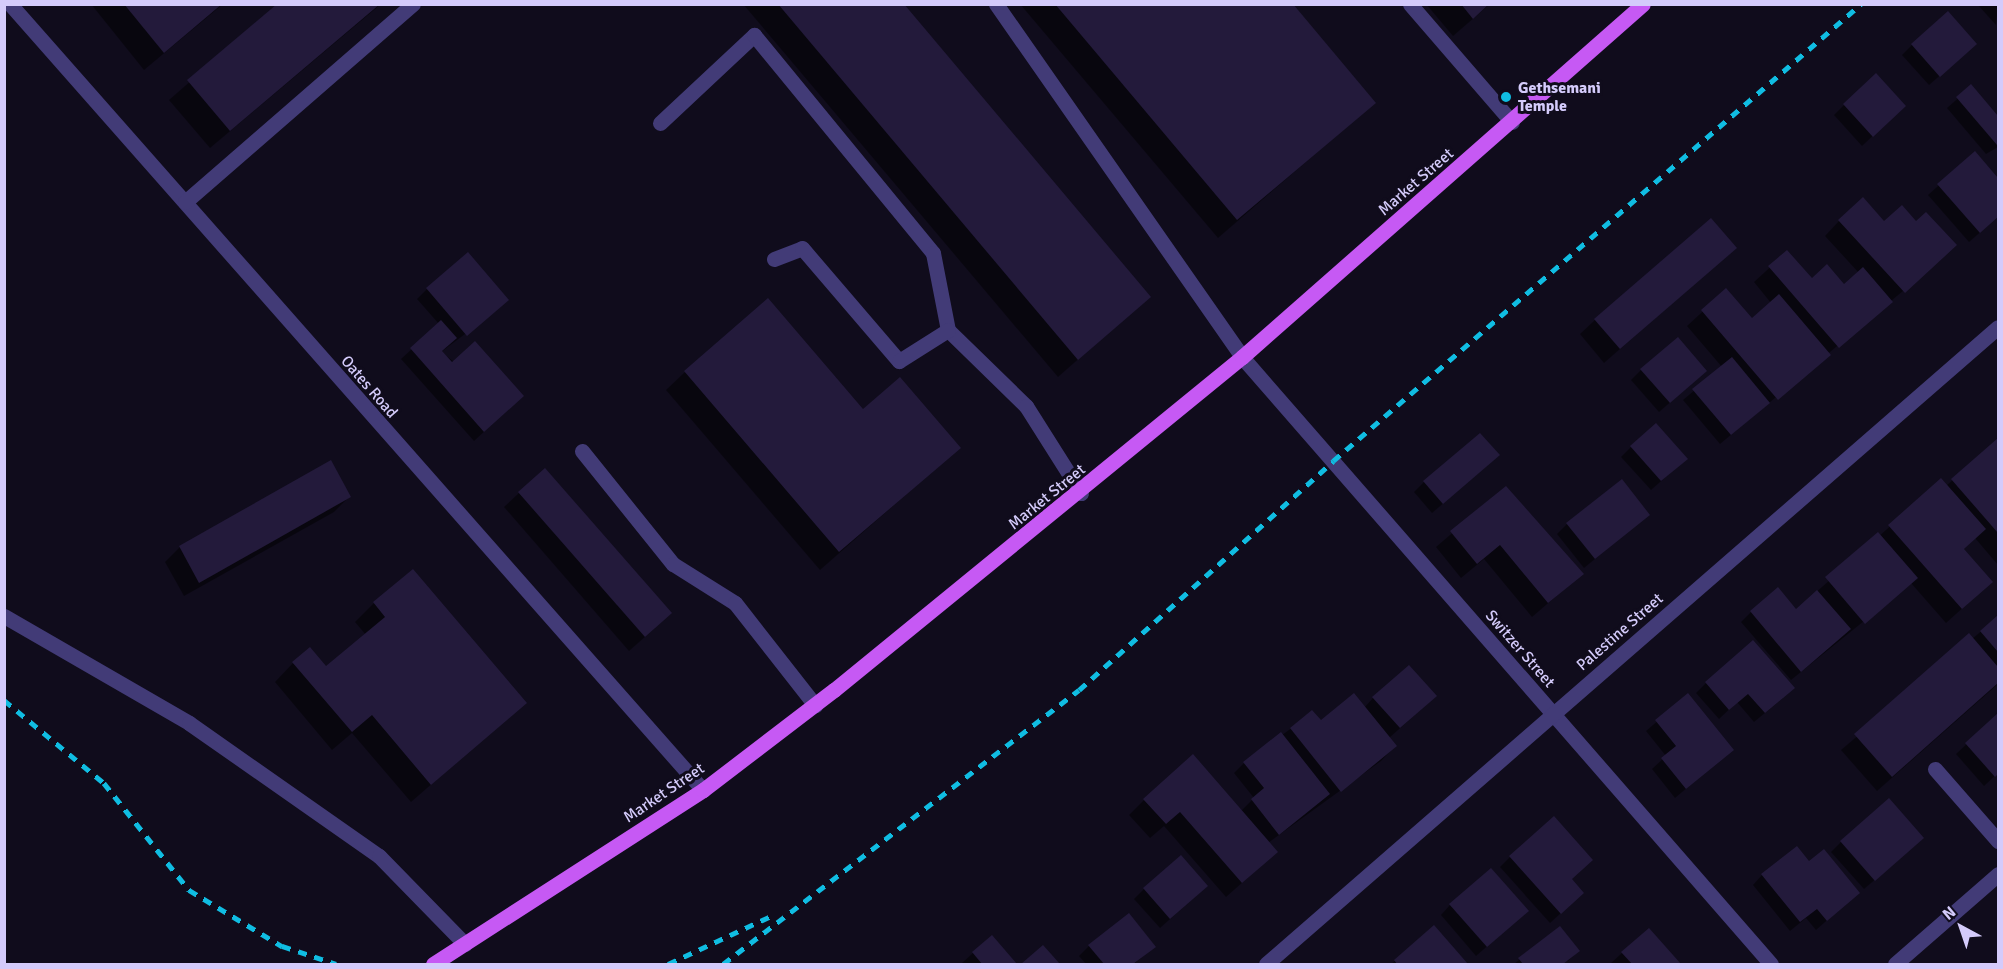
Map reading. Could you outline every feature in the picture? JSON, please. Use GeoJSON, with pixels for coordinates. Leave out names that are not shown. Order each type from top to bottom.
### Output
{"type":"FeatureCollection","features":[{"type":"Feature","properties":{"kind":"main road","name":"Market Street"},"geometry":{"type":"LineString","coordinates":[[434,964],[703,790],[815,705],[1081,493],[1242,357],[1512,122],[1642,4]]}},
{"type":"Feature","properties":{"kind":"street","name":"Oates Road"},"geometry":{"type":"LineString","coordinates":[[10,4],[703,790]]}},
{"type":"Feature","properties":{"kind":"street"},"geometry":{"type":"LineString","coordinates":[[184,202],[413,4]]}},
{"type":"Feature","properties":{"kind":"street","name":"Switzer Street"},"geometry":{"type":"LineString","coordinates":[[996,4],[1242,357],[1771,964]]}},
{"type":"Feature","properties":{"kind":"street"},"geometry":{"type":"LineString","coordinates":[[1410,4],[1512,122]]}},
{"type":"Feature","properties":{"kind":"street"},"geometry":{"type":"LineString","coordinates":[[660,123],[754,35],[933,253],[948,330],[1026,406],[1081,493]]}},
{"type":"Feature","properties":{"kind":"street"},"geometry":{"type":"LineString","coordinates":[[774,259],[802,248],[899,361],[948,330]]}},
{"type":"Feature","properties":{"kind":"street","name":"Palestine Street"},"geometry":{"type":"LineString","coordinates":[[1266,964],[1998,327]]}},
{"type":"Feature","properties":{"kind":"street"},"geometry":{"type":"LineString","coordinates":[[582,451],[673,564],[735,603],[815,705]]}},
{"type":"Feature","properties":{"kind":"street"},"geometry":{"type":"LineString","coordinates":[[4,616],[189,723],[379,856],[465,944]]}},
{"type":"Feature","properties":{"kind":"street"},"geometry":{"type":"LineString","coordinates":[[1935,768],[1998,841]]}},
{"type":"Feature","properties":{"kind":"street"},"geometry":{"type":"LineString","coordinates":[[1894,964],[1998,874]]}},
{"type":"Feature","properties":{"kind":"building"},"geometry":{"type":"Polygon","coordinates":[[[124,4],[222,4],[164,53],[124,4]]]}},
{"type":"Feature","properties":{"kind":"building"},"geometry":{"type":"Polygon","coordinates":[[[277,4],[380,4],[230,131],[187,80],[277,4]]]}},
{"type":"Feature","properties":{"kind":"building"},"geometry":{"type":"Polygon","coordinates":[[[778,4],[904,4],[1151,297],[1078,360],[778,4]]]}},
{"type":"Feature","properties":{"kind":"building"},"geometry":{"type":"Polygon","coordinates":[[[1055,4],[1293,4],[1376,103],[1237,220],[1055,4]]]}},
{"type":"Feature","properties":{"kind":"building"},"geometry":{"type":"Polygon","coordinates":[[[1461,4],[1489,4],[1473,19],[1461,4]]]}},
{"type":"Feature","properties":{"kind":"building"},"geometry":{"type":"Polygon","coordinates":[[[1948,11],[1977,44],[1940,77],[1911,44],[1948,11]]]}},
{"type":"Feature","properties":{"kind":"building"},"geometry":{"type":"Polygon","coordinates":[[[1876,73],[1906,106],[1873,137],[1843,104],[1876,73]]]}},
{"type":"Feature","properties":{"kind":"building"},"geometry":{"type":"Polygon","coordinates":[[[1971,84],[1998,116],[1997,145],[1956,97],[1971,84]]]}},
{"type":"Feature","properties":{"kind":"building"},"geometry":{"type":"Polygon","coordinates":[[[1975,151],[1998,178],[1998,217],[1980,233],[1937,184],[1975,151]]]}},
{"type":"Feature","properties":{"kind":"building"},"geometry":{"type":"Polygon","coordinates":[[[1863,197],[1884,221],[1902,205],[1916,221],[1926,212],[1957,245],[1905,293],[1838,220],[1863,197]]]}},
{"type":"Feature","properties":{"kind":"building"},"geometry":{"type":"Polygon","coordinates":[[[1711,218],[1737,248],[1620,349],[1594,319],[1711,218]]]}},
{"type":"Feature","properties":{"kind":"building"},"geometry":{"type":"Polygon","coordinates":[[[1787,250],[1812,278],[1827,264],[1844,284],[1863,267],[1893,302],[1839,348],[1768,266],[1787,250]]]}},
{"type":"Feature","properties":{"kind":"building"},"geometry":{"type":"Polygon","coordinates":[[[468,252],[509,300],[467,336],[426,288],[468,252]]]}},
{"type":"Feature","properties":{"kind":"building"},"geometry":{"type":"Polygon","coordinates":[[[1726,288],[1752,318],[1779,294],[1831,355],[1778,400],[1701,310],[1726,288]]]}},
{"type":"Feature","properties":{"kind":"building"},"geometry":{"type":"Polygon","coordinates":[[[768,298],[863,409],[900,377],[961,448],[839,552],[684,371],[768,298]]]}},
{"type":"Feature","properties":{"kind":"building"},"geometry":{"type":"Polygon","coordinates":[[[441,320],[457,338],[442,351],[452,362],[475,341],[524,396],[484,432],[410,348],[441,320]]]}},
{"type":"Feature","properties":{"kind":"building"},"geometry":{"type":"Polygon","coordinates":[[[1678,337],[1707,371],[1670,403],[1640,369],[1678,337]]]}},
{"type":"Feature","properties":{"kind":"building"},"geometry":{"type":"Polygon","coordinates":[[[1732,357],[1770,403],[1731,435],[1692,389],[1732,357]]]}},
{"type":"Feature","properties":{"kind":"building"},"geometry":{"type":"Polygon","coordinates":[[[1656,423],[1688,459],[1661,481],[1630,446],[1656,423]]]}},
{"type":"Feature","properties":{"kind":"building"},"geometry":{"type":"Polygon","coordinates":[[[1480,433],[1500,455],[1443,504],[1423,481],[1480,433]]]}},
{"type":"Feature","properties":{"kind":"building"},"geometry":{"type":"Polygon","coordinates":[[[1998,438],[1998,533],[1951,479],[1998,438]]]}},
{"type":"Feature","properties":{"kind":"building"},"geometry":{"type":"Polygon","coordinates":[[[331,460],[351,497],[199,583],[179,546],[331,460]]]}},
{"type":"Feature","properties":{"kind":"building"},"geometry":{"type":"Polygon","coordinates":[[[545,468],[672,613],[645,637],[518,492],[545,468]]]}},
{"type":"Feature","properties":{"kind":"building"},"geometry":{"type":"Polygon","coordinates":[[[1941,478],[1986,529],[1964,549],[1993,582],[1962,609],[1888,525],[1941,478]]]}},
{"type":"Feature","properties":{"kind":"building"},"geometry":{"type":"Polygon","coordinates":[[[1622,479],[1650,515],[1595,559],[1566,523],[1622,479]]]}},
{"type":"Feature","properties":{"kind":"building"},"geometry":{"type":"Polygon","coordinates":[[[1506,486],[1584,574],[1548,603],[1500,545],[1477,564],[1450,531],[1506,486]]]}},
{"type":"Feature","properties":{"kind":"building"},"geometry":{"type":"Polygon","coordinates":[[[1878,532],[1918,578],[1865,624],[1825,577],[1878,532]]]}},
{"type":"Feature","properties":{"kind":"building"},"geometry":{"type":"Polygon","coordinates":[[[413,569],[527,703],[431,785],[372,715],[352,732],[292,662],[310,647],[326,666],[385,617],[373,602],[413,569]]]}},
{"type":"Feature","properties":{"kind":"building"},"geometry":{"type":"Polygon","coordinates":[[[1778,587],[1796,609],[1817,590],[1851,629],[1801,672],[1750,611],[1778,587]]]}},
{"type":"Feature","properties":{"kind":"building"},"geometry":{"type":"Polygon","coordinates":[[[1998,615],[1998,652],[1980,631],[1998,615]]]}},
{"type":"Feature","properties":{"kind":"building"},"geometry":{"type":"Polygon","coordinates":[[[1969,633],[1998,667],[1998,683],[1892,777],[1854,734],[1969,633]]]}},
{"type":"Feature","properties":{"kind":"building"},"geometry":{"type":"Polygon","coordinates":[[[1753,640],[1795,688],[1765,713],[1748,694],[1729,710],[1705,682],[1753,640]]]}},
{"type":"Feature","properties":{"kind":"building"},"geometry":{"type":"Polygon","coordinates":[[[1409,665],[1437,696],[1400,728],[1372,697],[1409,665]]]}},
{"type":"Feature","properties":{"kind":"building"},"geometry":{"type":"Polygon","coordinates":[[[1354,693],[1397,746],[1341,792],[1290,728],[1312,710],[1321,720],[1354,693]]]}},
{"type":"Feature","properties":{"kind":"building"},"geometry":{"type":"Polygon","coordinates":[[[1688,693],[1734,750],[1686,789],[1661,758],[1676,746],[1655,720],[1688,693]]]}},
{"type":"Feature","properties":{"kind":"building"},"geometry":{"type":"Polygon","coordinates":[[[1998,713],[1998,774],[1995,777],[1965,743],[1998,713]]]}},
{"type":"Feature","properties":{"kind":"building"},"geometry":{"type":"Polygon","coordinates":[[[1281,732],[1330,794],[1279,835],[1251,799],[1264,788],[1243,762],[1281,732]]]}},
{"type":"Feature","properties":{"kind":"building"},"geometry":{"type":"Polygon","coordinates":[[[1193,754],[1278,852],[1242,883],[1180,812],[1166,824],[1143,799],[1193,754]]]}},
{"type":"Feature","properties":{"kind":"building"},"geometry":{"type":"Polygon","coordinates":[[[1889,798],[1924,838],[1875,881],[1840,841],[1889,798]]]}},
{"type":"Feature","properties":{"kind":"building"},"geometry":{"type":"Polygon","coordinates":[[[1554,816],[1593,860],[1572,879],[1584,893],[1561,914],[1509,856],[1554,816]]]}},
{"type":"Feature","properties":{"kind":"building"},"geometry":{"type":"Polygon","coordinates":[[[1797,846],[1809,861],[1824,849],[1860,893],[1827,921],[1817,909],[1800,922],[1761,874],[1797,846]]]}},
{"type":"Feature","properties":{"kind":"building"},"geometry":{"type":"Polygon","coordinates":[[[1181,855],[1208,886],[1170,919],[1143,888],[1181,855]]]}},
{"type":"Feature","properties":{"kind":"building"},"geometry":{"type":"Polygon","coordinates":[[[1491,868],[1529,911],[1487,947],[1449,904],[1491,868]]]}},
{"type":"Feature","properties":{"kind":"building"},"geometry":{"type":"Polygon","coordinates":[[[1129,913],[1156,947],[1133,964],[1104,964],[1088,945],[1129,913]]]}},
{"type":"Feature","properties":{"kind":"building"},"geometry":{"type":"Polygon","coordinates":[[[1434,925],[1468,964],[1397,964],[1394,960],[1434,925]]]}},
{"type":"Feature","properties":{"kind":"building"},"geometry":{"type":"Polygon","coordinates":[[[1560,926],[1580,951],[1563,964],[1523,964],[1518,958],[1560,926]]]}},
{"type":"Feature","properties":{"kind":"building"},"geometry":{"type":"Polygon","coordinates":[[[1649,928],[1681,964],[1632,964],[1621,952],[1649,928]]]}},
{"type":"Feature","properties":{"kind":"building"},"geometry":{"type":"Polygon","coordinates":[[[992,935],[1017,964],[982,964],[972,952],[992,935]]]}},
{"type":"Feature","properties":{"kind":"building"},"geometry":{"type":"Polygon","coordinates":[[[1043,945],[1060,964],[1021,964],[1043,945]]]}},
{"type":"Feature","properties":{"kind":"railway"},"geometry":{"type":"LineString","coordinates":[[723,964],[1079,690],[1333,461],[1861,4]]}},
{"type":"Feature","properties":{"kind":"railway"},"geometry":{"type":"LineString","coordinates":[[4,700],[104,783],[189,890],[282,946],[336,964]]}},
{"type":"Feature","properties":{"kind":"railway"},"geometry":{"type":"LineString","coordinates":[[668,964],[773,915]]}},
{"type":"Feature","properties":{"kind":"place","name":"Gethsemani Temple"},"geometry":{"type":"Point","coordinates":[1506,97]}}]}
